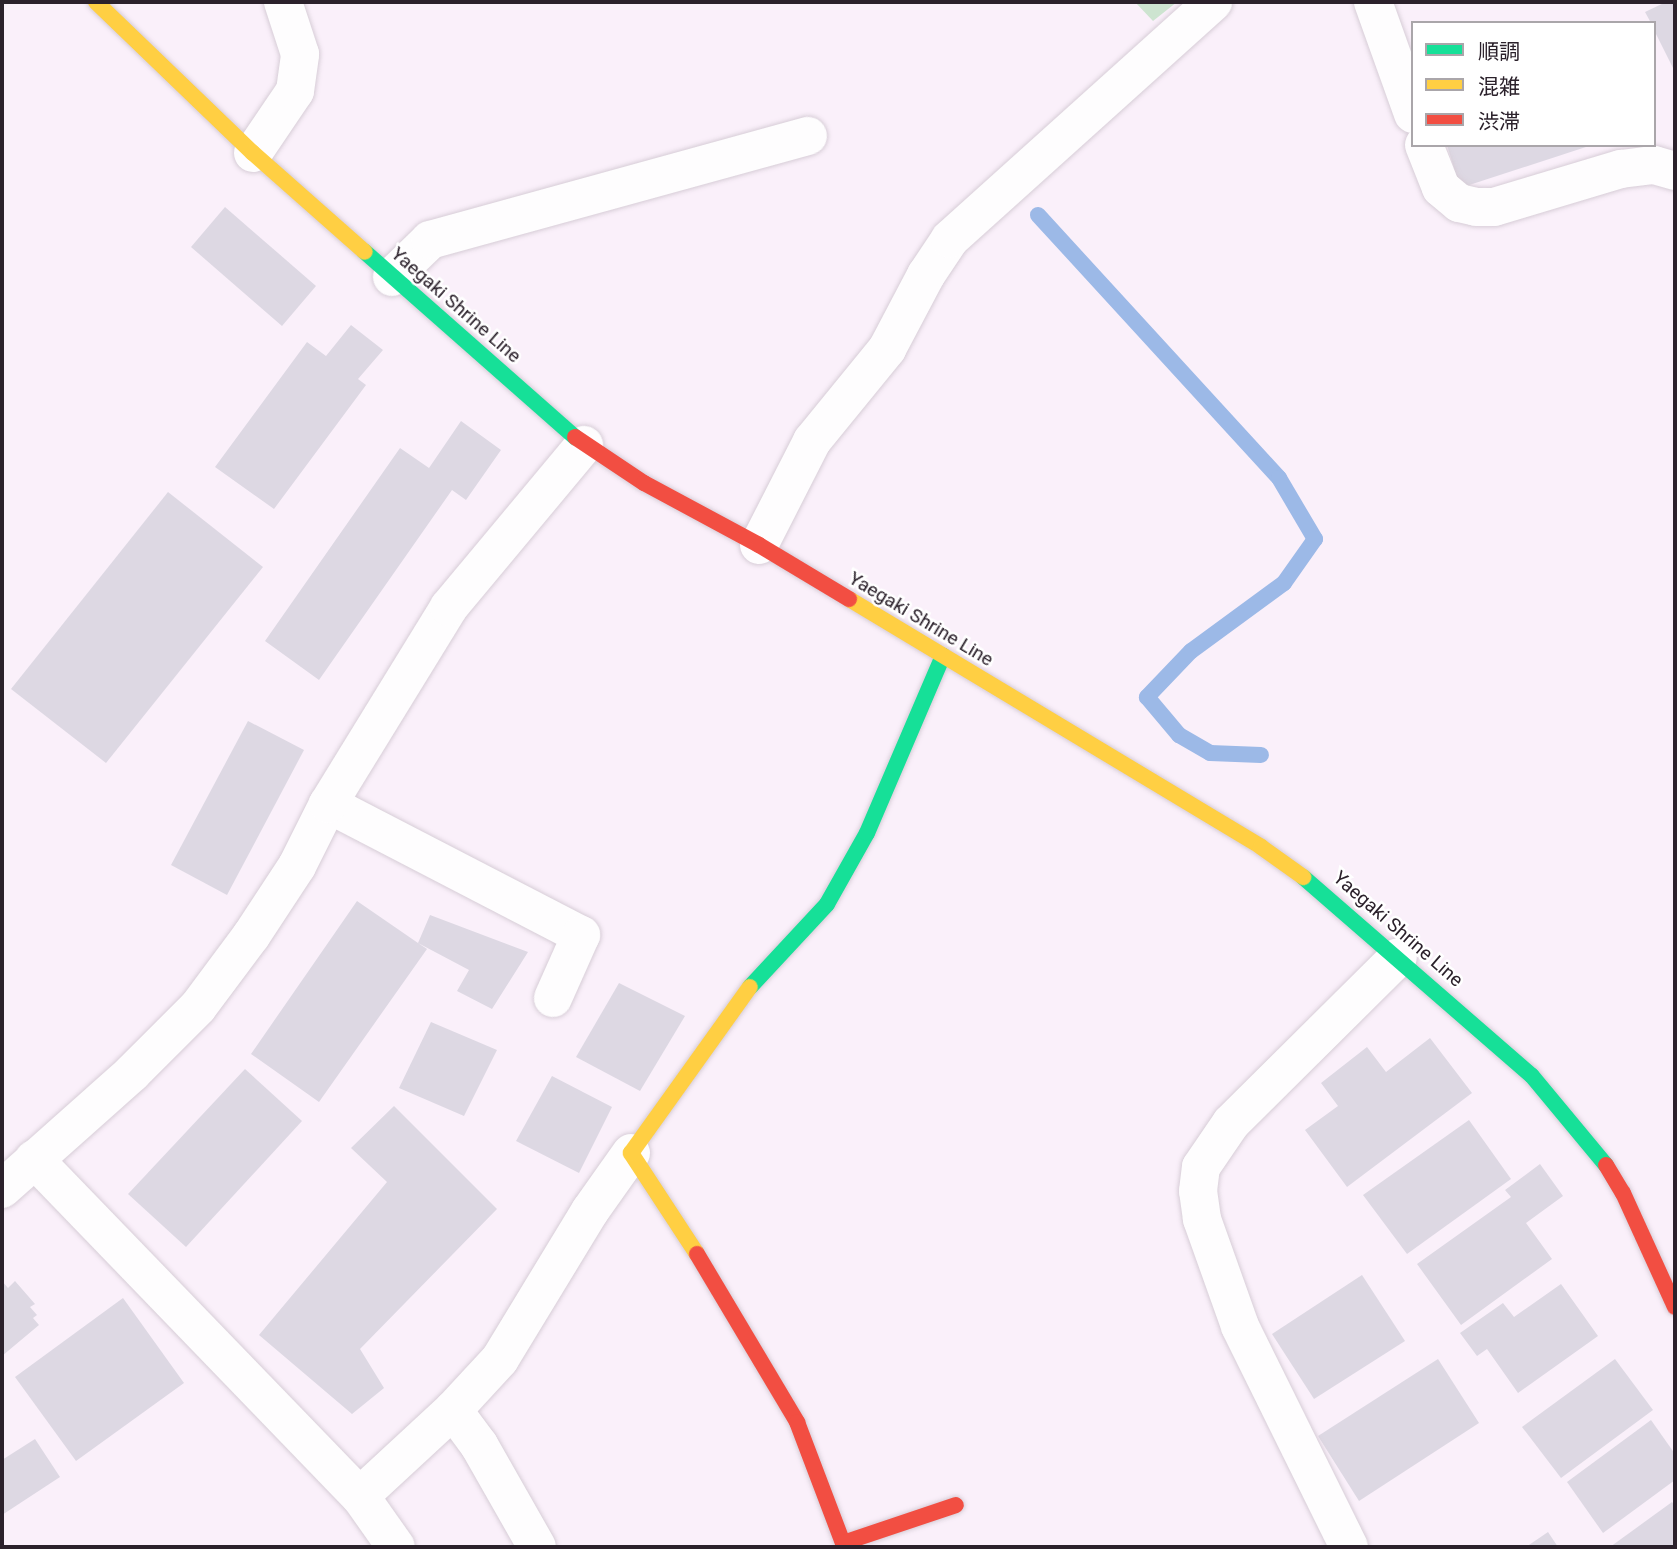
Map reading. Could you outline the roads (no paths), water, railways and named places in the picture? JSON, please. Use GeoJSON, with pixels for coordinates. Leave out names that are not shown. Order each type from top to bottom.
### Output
{"type":"FeatureCollection","features":[{"type":"Feature","properties":{"kind":"main road","name":"Yaegaki Shrine Line"},"geometry":{"type":"LineString","coordinates":[[96,2],[253,153],[584,445],[644,484],[759,545],[1261,847],[1314,884],[1532,1076],[1601,1157],[1623,1193],[1675,1307]]}},
{"type":"Feature","properties":{"kind":"main road"},"geometry":{"type":"LineString","coordinates":[[943,656],[867,833],[827,904],[744,993],[631,1153],[688,1238],[797,1422],[843,1543],[956,1505]]}},
{"type":"Feature","properties":{"kind":"street"},"geometry":{"type":"LineString","coordinates":[[253,153],[295,91],[300,54],[283,2]]}},
{"type":"Feature","properties":{"kind":"street"},"geometry":{"type":"LineString","coordinates":[[759,545],[812,441],[887,349],[926,275],[950,239],[1213,2]]}},
{"type":"Feature","properties":{"kind":"street"},"geometry":{"type":"LineString","coordinates":[[1373,2],[1411,108]]}},
{"type":"Feature","properties":{"kind":"street"},"geometry":{"type":"LineString","coordinates":[[392,277],[430,240],[808,136]]}},
{"type":"Feature","properties":{"kind":"street"},"geometry":{"type":"LineString","coordinates":[[1425,147],[1441,188],[1459,203],[1476,207],[1494,207],[1621,169],[1654,165],[1675,171]]}},
{"type":"Feature","properties":{"kind":"street"},"geometry":{"type":"LineString","coordinates":[[2,1189],[132,1073],[198,1007],[251,936],[297,866],[328,804],[449,607],[584,445]]}},
{"type":"Feature","properties":{"kind":"street"},"geometry":{"type":"LineString","coordinates":[[328,804],[581,935],[553,998]]}},
{"type":"Feature","properties":{"kind":"street"},"geometry":{"type":"LineString","coordinates":[[1349,1547],[1240,1326],[1202,1219],[1198,1191],[1200,1167],[1231,1123],[1398,957]]}},
{"type":"Feature","properties":{"kind":"street"},"geometry":{"type":"LineString","coordinates":[[360,1496],[453,1410],[500,1359],[590,1211],[631,1153]]}},
{"type":"Feature","properties":{"kind":"street"},"geometry":{"type":"LineString","coordinates":[[34,1159],[360,1496],[396,1547]]}},
{"type":"Feature","properties":{"kind":"street"},"geometry":{"type":"LineString","coordinates":[[453,1410],[480,1444],[537,1547]]}},
{"type":"Feature","properties":{"kind":"waterway"},"geometry":{"type":"LineString","coordinates":[[1038,215],[1279,478],[1315,539],[1284,583],[1191,651],[1147,697],[1179,735],[1210,753],[1261,755]]}}]}
